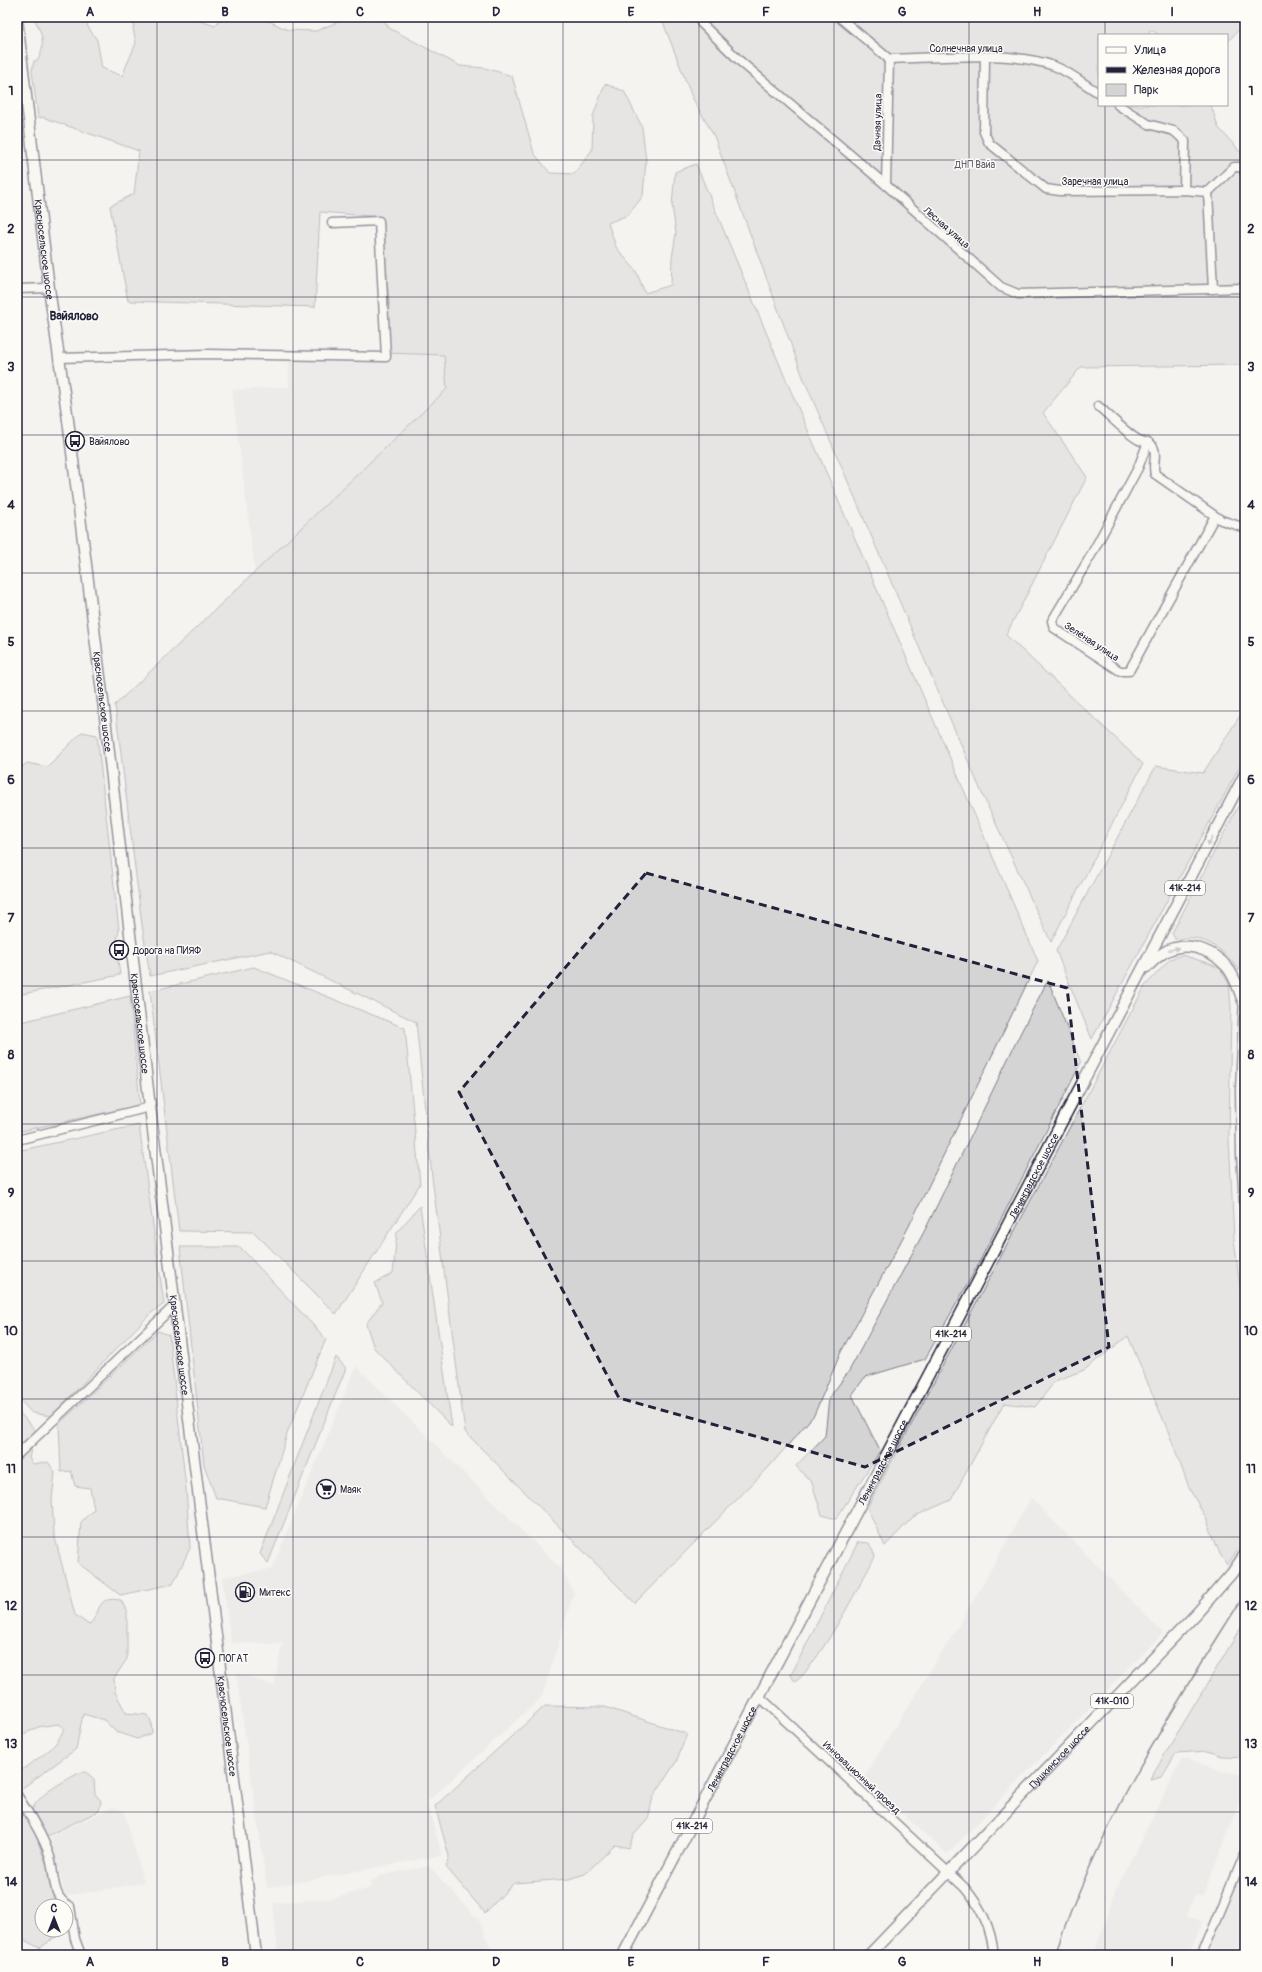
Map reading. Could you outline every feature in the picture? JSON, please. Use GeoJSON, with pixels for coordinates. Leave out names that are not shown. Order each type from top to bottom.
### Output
{"type":"FeatureCollection","features":[{"type":"Feature","properties":{"kind":"main road","name":"Красносельское шоссе"},"geometry":{"type":"LineString","coordinates":[[17,20],[49,288],[104,709],[150,1108],[256,1955]]}},
{"type":"Feature","properties":{"kind":"main road","name":"41К-214"},"geometry":{"type":"LineString","coordinates":[[1142,970],[1245,774]]}},
{"type":"Feature","properties":{"kind":"main road","name":"41К-214"},"geometry":{"type":"LineString","coordinates":[[1142,970],[1162,954],[1174,948],[1191,947],[1204,950],[1218,958],[1228,968],[1244,999]]}},
{"type":"Feature","properties":{"kind":"main road","name":"Ленинградское шоссе"},"geometry":{"type":"LineString","coordinates":[[623,1955],[1142,970]]}},
{"type":"Feature","properties":{"kind":"main road"},"geometry":{"type":"LineString","coordinates":[[1244,999],[1241,1090],[1242,1155],[1245,1203]]}},
{"type":"Feature","properties":{"kind":"main road"},"geometry":{"type":"LineString","coordinates":[[1242,1155],[1245,1141]]}},
{"type":"Feature","properties":{"kind":"main road","name":"Пушкинское шоссе"},"geometry":{"type":"LineString","coordinates":[[869,1955],[1197,1613],[1232,1573],[1245,1554]]}},
{"type":"Feature","properties":{"kind":"street","name":"Лесная улица"},"geometry":{"type":"LineString","coordinates":[[701,17],[701,23],[741,62],[886,185],[1001,287],[1018,294],[1245,288]]}},
{"type":"Feature","properties":{"kind":"street"},"geometry":{"type":"LineString","coordinates":[[839,17],[889,59]]}},
{"type":"Feature","properties":{"kind":"street","name":"Солнечная улица"},"geometry":{"type":"LineString","coordinates":[[889,59],[984,57],[1022,59],[1055,66],[1098,92]]}},
{"type":"Feature","properties":{"kind":"street","name":"Заречная улица"},"geometry":{"type":"LineString","coordinates":[[984,57],[984,132],[989,143],[1046,189],[1060,191],[1184,190],[1208,192]]}},
{"type":"Feature","properties":{"kind":"street","name":"Дачная улица"},"geometry":{"type":"LineString","coordinates":[[886,185],[889,59]]}},
{"type":"Feature","properties":{"kind":"street"},"geometry":{"type":"LineString","coordinates":[[1120,106],[1148,124],[1174,131],[1185,141],[1184,190]]}},
{"type":"Feature","properties":{"kind":"street"},"geometry":{"type":"LineString","coordinates":[[1212,289],[1208,192],[1234,167],[1241,167],[1245,172]]}},
{"type":"Feature","properties":{"kind":"street"},"geometry":{"type":"LineString","coordinates":[[59,358],[208,354],[386,357],[379,221],[332,223]]}},
{"type":"Feature","properties":{"kind":"street"},"geometry":{"type":"LineString","coordinates":[[17,289],[49,288]]}},
{"type":"Feature","properties":{"kind":"street"},"geometry":{"type":"LineString","coordinates":[[1098,406],[1139,440],[1148,442],[1155,451],[1153,467],[1155,474],[1215,516],[1245,528]]}},
{"type":"Feature","properties":{"kind":"street","name":"Зелёная улица"},"geometry":{"type":"LineString","coordinates":[[1148,442],[1138,468],[1090,558],[1052,621],[1054,628],[1120,671],[1129,671],[1215,516]]}},
{"type":"Feature","properties":{"kind":"street"},"geometry":{"type":"LineString","coordinates":[[17,1140],[150,1108]]}},
{"type":"Feature","properties":{"kind":"street"},"geometry":{"type":"LineString","coordinates":[[17,1456],[175,1305]]}},
{"type":"Feature","properties":{"kind":"street","name":"Инновационный проезд"},"geometry":{"type":"LineString","coordinates":[[760,1697],[949,1872],[975,1900],[986,1920],[992,1938],[994,1955]]}},
{"type":"Feature","properties":{"kind":"street"},"geometry":{"type":"LineString","coordinates":[[17,1795],[35,1823],[50,1857],[56,1892],[65,1904],[70,1906],[75,1939],[81,1955]]}},
{"type":"Feature","properties":{"kind":"street"},"geometry":{"type":"LineString","coordinates":[[1202,1955],[1245,1852]]}},
{"type":"Feature","properties":{"kind":"highlighted area"},"geometry":{"type":"Polygon","coordinates":[[[646,873],[1067,988],[1109,1347],[865,1467],[619,1398],[459,1092],[646,873]]]}},
{"type":"Feature","properties":{"kind":"shaded area"},"geometry":{"type":"Polygon","coordinates":[[[386,353],[444,355],[447,389],[255,573],[232,390],[289,387],[289,358],[386,353]]]}},
{"type":"Feature","properties":{"kind":"shaded area"},"geometry":{"type":"Polygon","coordinates":[[[356,1366],[560,1568],[574,1593],[542,1697],[427,1802],[442,1855],[267,1888],[236,1672],[274,1686],[282,1644],[231,1643],[222,1577],[272,1569],[356,1366]]]}},
{"type":"Feature","properties":{"kind":"shaded area"},"geometry":{"type":"Polygon","coordinates":[[[1031,1498],[1163,1633],[947,1854],[863,1778],[964,1617],[1031,1498]]]}},
{"type":"Feature","properties":{"kind":"shaded area"},"geometry":{"type":"Polygon","coordinates":[[[1182,1758],[1245,1777],[1245,1791],[1203,1895],[1195,1894],[1186,1915],[1202,1922],[1189,1955],[1094,1955],[1117,1888],[1182,1758]]]}},
{"type":"Feature","properties":{"kind":"shaded area"},"geometry":{"type":"Polygon","coordinates":[[[113,1807],[124,1811],[144,1883],[65,1896],[50,1836],[113,1807]]]}},
{"type":"Feature","properties":{"kind":"shaded area"},"geometry":{"type":"Polygon","coordinates":[[[1245,1858],[1245,1955],[1207,1955],[1245,1858]]]}},
{"type":"Feature","properties":{"kind":"shaded area"},"geometry":{"type":"Polygon","coordinates":[[[429,1866],[481,1923],[493,1955],[278,1955],[273,1903],[334,1898],[372,1887],[369,1882],[382,1875],[429,1866]]]}},
{"type":"Feature","properties":{"kind":"green space"},"geometry":{"type":"Polygon","coordinates":[[[33,17],[85,17],[88,27],[97,40],[102,68],[122,76],[136,43],[133,28],[137,17],[195,17],[197,20],[215,26],[221,17],[260,17],[288,30],[316,31],[340,21],[340,17],[382,17],[389,28],[460,66],[485,68],[512,76],[534,153],[550,173],[574,174],[592,150],[593,116],[605,84],[624,91],[642,127],[646,161],[643,196],[628,215],[608,223],[616,247],[636,271],[645,293],[671,285],[672,258],[676,233],[672,205],[675,172],[696,164],[784,375],[1038,961],[908,1228],[841,1352],[814,1415],[768,1468],[635,1603],[465,1432],[432,1177],[416,1022],[270,951],[150,976],[142,925],[115,705],[447,389],[444,355],[386,353],[389,302],[382,217],[320,212],[315,307],[128,301],[110,206],[134,194],[139,151],[45,118],[38,117],[32,71],[34,61],[38,60],[42,49],[42,38],[33,17]]]}},
{"type":"Feature","properties":{"kind":"green space","name":"ДНП Вайа"},"geometry":{"type":"Polygon","coordinates":[[[661,17],[1245,17],[1245,22],[1228,42],[1228,34],[1158,34],[1150,30],[1149,34],[1098,34],[1098,106],[1211,106],[1218,127],[1245,157],[1245,365],[1081,367],[1043,413],[1087,477],[1006,635],[1143,764],[1051,942],[984,798],[803,377],[714,136],[692,97],[661,17]]]}},
{"type":"Feature","properties":{"kind":"green space"},"geometry":{"type":"Polygon","coordinates":[[[1245,708],[1245,757],[1092,1039],[1056,951],[1156,766],[1203,773],[1245,708]]]}},
{"type":"Feature","properties":{"kind":"green space"},"geometry":{"type":"Polygon","coordinates":[[[82,732],[97,735],[119,930],[116,945],[120,975],[17,995],[17,771],[27,763],[47,767],[82,732]]]}},
{"type":"Feature","properties":{"kind":"green space"},"geometry":{"type":"Polygon","coordinates":[[[1245,793],[1245,909],[1239,971],[1226,955],[1207,942],[1194,938],[1175,939],[1172,933],[1245,793]]]}},
{"type":"Feature","properties":{"kind":"green space"},"geometry":{"type":"Polygon","coordinates":[[[1182,955],[1208,963],[1221,969],[1229,984],[1231,1006],[1229,1137],[1234,1239],[1245,1327],[1245,1540],[1227,1565],[1220,1554],[1206,1518],[1190,1490],[1168,1431],[1128,1336],[1084,1370],[1055,1381],[1035,1407],[1004,1403],[951,1500],[913,1517],[885,1546],[867,1508],[1145,986],[1170,959],[1182,955]]]}},
{"type":"Feature","properties":{"kind":"green space"},"geometry":{"type":"Polygon","coordinates":[[[254,967],[405,1028],[420,1184],[336,1314],[254,1232],[179,1231],[150,991],[254,967]]]}},
{"type":"Feature","properties":{"kind":"green space"},"geometry":{"type":"Polygon","coordinates":[[[1048,980],[1081,1063],[972,1276],[925,1359],[865,1377],[852,1395],[880,1451],[836,1519],[822,1515],[812,1483],[796,1466],[825,1436],[829,1398],[849,1371],[926,1228],[1021,1032],[1048,980]]]}},
{"type":"Feature","properties":{"kind":"green space"},"geometry":{"type":"Polygon","coordinates":[[[130,996],[140,1105],[17,1132],[17,1023],[130,996]]]}},
{"type":"Feature","properties":{"kind":"green space"},"geometry":{"type":"Polygon","coordinates":[[[139,1125],[164,1304],[150,1314],[51,1416],[32,1413],[17,1397],[17,1151],[139,1125]]]}},
{"type":"Feature","properties":{"kind":"green space"},"geometry":{"type":"Polygon","coordinates":[[[420,1206],[452,1427],[374,1348],[366,1324],[382,1302],[375,1283],[393,1273],[397,1232],[420,1206]]]}},
{"type":"Feature","properties":{"kind":"green space"},"geometry":{"type":"Polygon","coordinates":[[[180,1247],[240,1247],[326,1339],[288,1431],[265,1507],[216,1498],[204,1465],[180,1247]]]}},
{"type":"Feature","properties":{"kind":"green space"},"geometry":{"type":"Polygon","coordinates":[[[158,1331],[169,1335],[186,1488],[190,1548],[173,1584],[120,1595],[78,1563],[81,1522],[94,1509],[90,1488],[75,1486],[71,1471],[61,1472],[59,1424],[158,1331]]]}},
{"type":"Feature","properties":{"kind":"green space"},"geometry":{"type":"Polygon","coordinates":[[[336,1357],[346,1368],[268,1563],[260,1554],[336,1357]]]}},
{"type":"Feature","properties":{"kind":"green space"},"geometry":{"type":"Polygon","coordinates":[[[17,1410],[36,1431],[29,1458],[33,1464],[48,1462],[55,1472],[52,1500],[54,1534],[75,1615],[89,1625],[103,1602],[112,1599],[121,1600],[127,1612],[127,1659],[114,1678],[115,1692],[126,1713],[148,1715],[151,1721],[152,1733],[137,1739],[116,1732],[104,1720],[83,1714],[76,1749],[21,1789],[17,1796],[17,1774],[50,1749],[56,1743],[64,1728],[58,1724],[38,1727],[17,1738],[17,1410]]]}},
{"type":"Feature","properties":{"kind":"green space"},"geometry":{"type":"Polygon","coordinates":[[[858,1542],[869,1543],[875,1556],[850,1604],[826,1643],[804,1674],[795,1682],[791,1675],[858,1542]]]}},
{"type":"Feature","properties":{"kind":"green space"},"geometry":{"type":"Polygon","coordinates":[[[1245,1621],[1245,1757],[1222,1756],[1208,1751],[1176,1753],[1162,1777],[1151,1780],[1154,1772],[1245,1621]]]}},
{"type":"Feature","properties":{"kind":"green space"},"geometry":{"type":"Polygon","coordinates":[[[545,1706],[605,1707],[687,1734],[676,1762],[653,1797],[648,1819],[633,1836],[629,1848],[615,1845],[585,1874],[569,1879],[514,1883],[485,1913],[446,1867],[449,1856],[435,1806],[545,1706]]]}},
{"type":"Feature","properties":{"kind":"green space"},"geometry":{"type":"Polygon","coordinates":[[[81,1772],[86,1772],[94,1779],[95,1794],[101,1801],[99,1811],[53,1833],[38,1842],[49,1871],[55,1898],[34,1898],[34,1938],[54,1938],[40,1948],[22,1939],[17,1941],[17,1819],[32,1811],[39,1799],[52,1788],[81,1772]]]}},
{"type":"Feature","properties":{"kind":"railway"},"geometry":{"type":"LineString","coordinates":[[1055,1955],[1073,1907],[1115,1814],[1165,1724],[1245,1594]]}},
{"type":"Feature","properties":{"kind":"place","name":"Вайялово"},"geometry":{"type":"Point","coordinates":[75,441]}},
{"type":"Feature","properties":{"kind":"place","name":"Дорога на ПИЯФ"},"geometry":{"type":"Point","coordinates":[119,950]}},
{"type":"Feature","properties":{"kind":"place","name":"Маяк"},"geometry":{"type":"Point","coordinates":[326,1489]}},
{"type":"Feature","properties":{"kind":"place","name":"Митекс"},"geometry":{"type":"Point","coordinates":[245,1592]}},
{"type":"Feature","properties":{"kind":"place","name":"ПОГАТ"},"geometry":{"type":"Point","coordinates":[205,1658]}},
{"type":"Feature","properties":{"kind":"district","name":"Вайялово"},"geometry":{"type":"Point","coordinates":[74,316]}}]}
